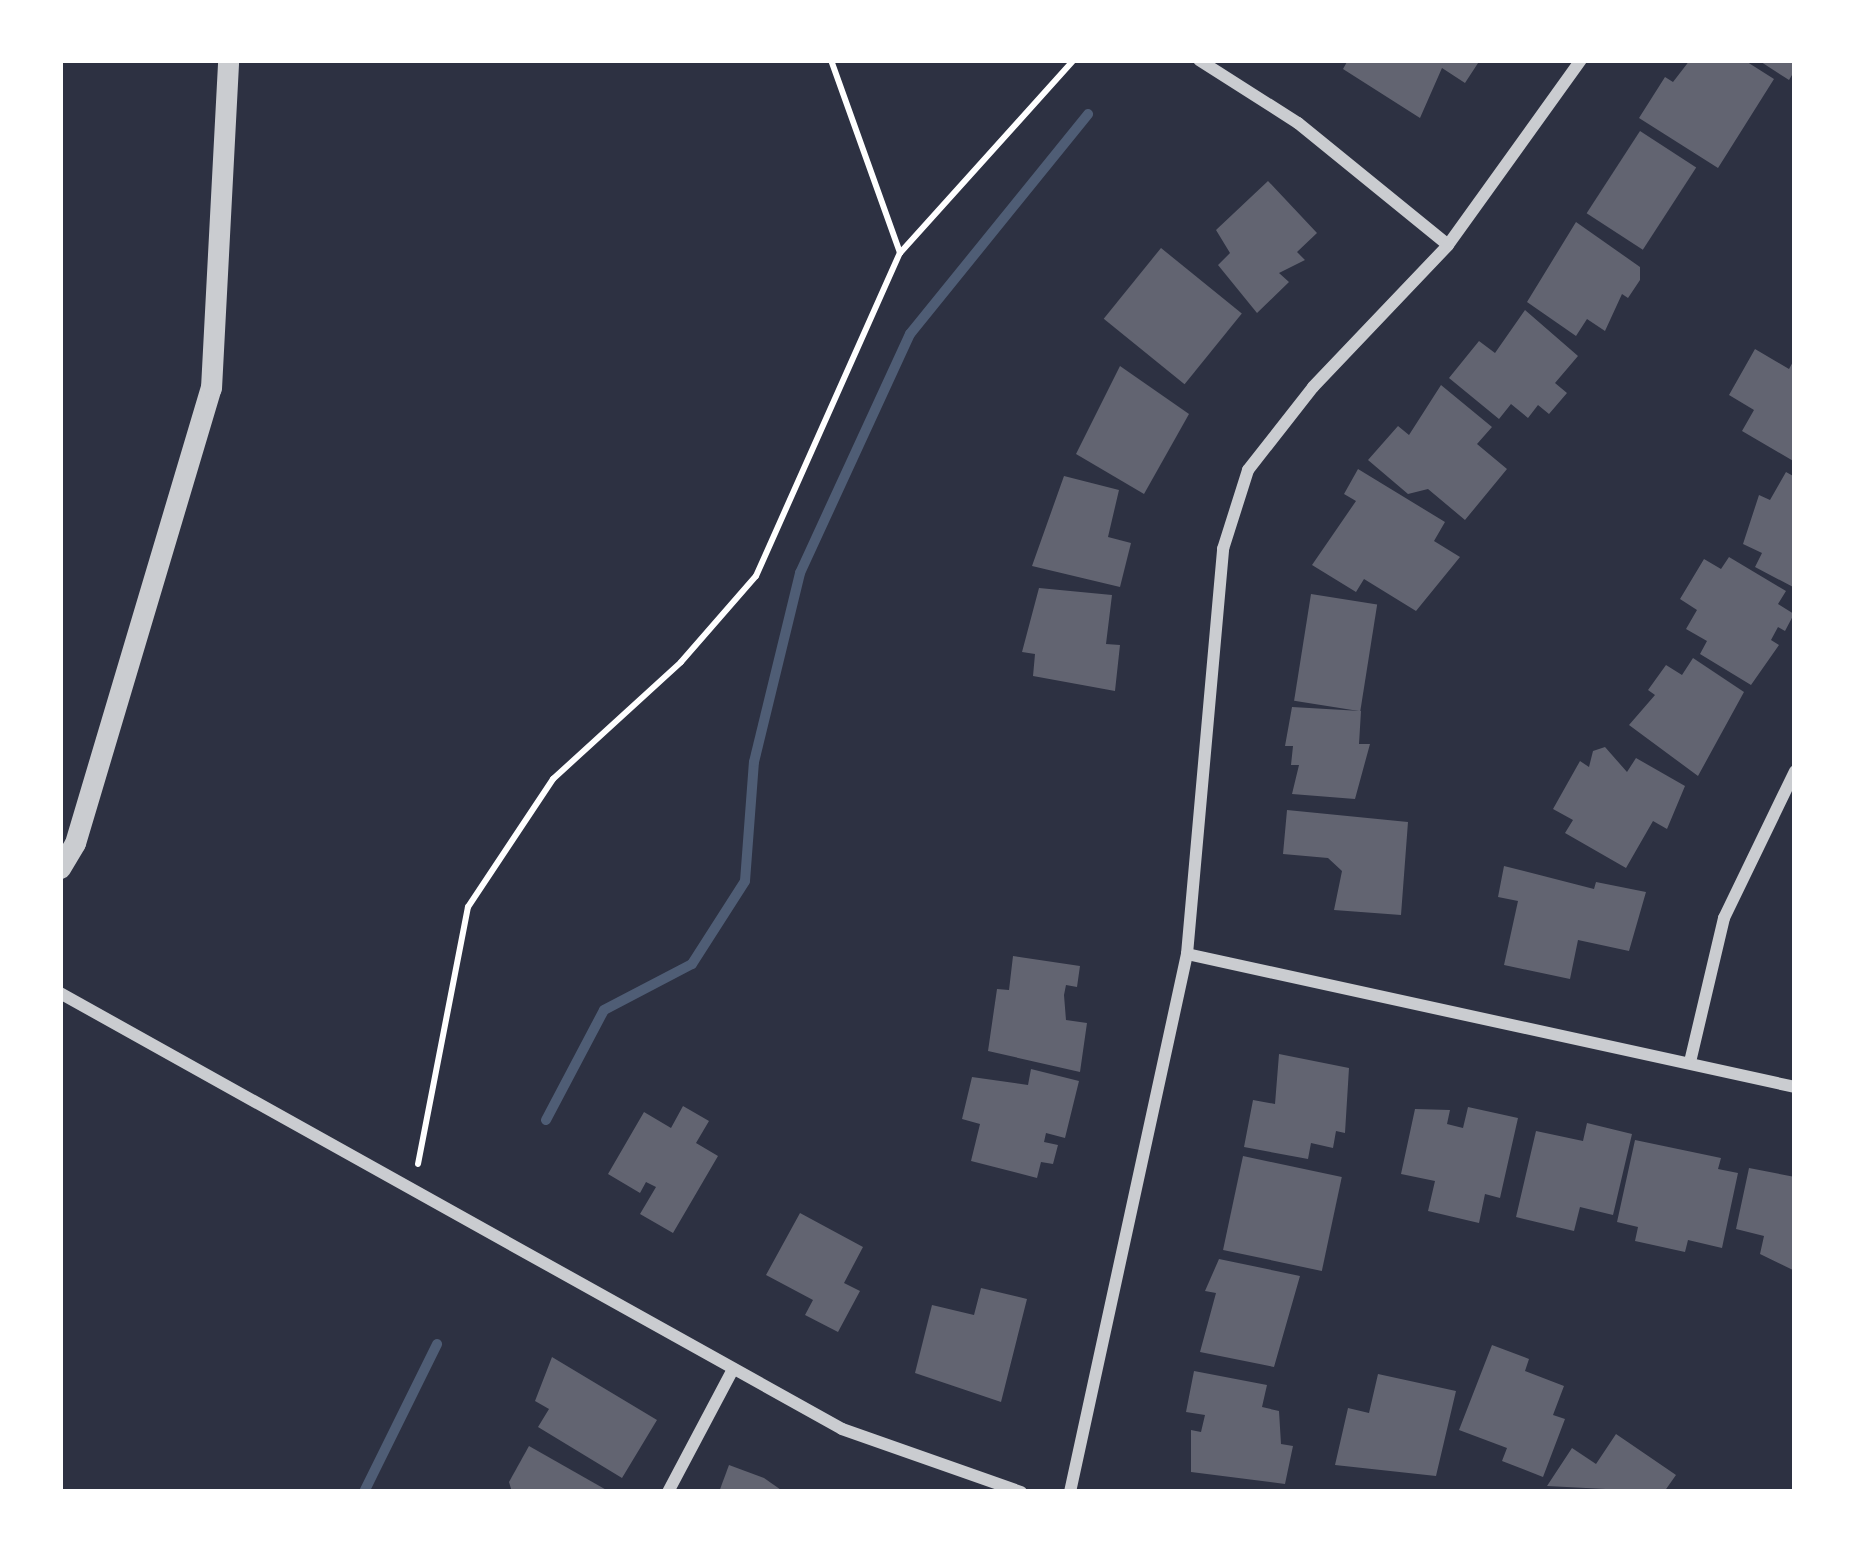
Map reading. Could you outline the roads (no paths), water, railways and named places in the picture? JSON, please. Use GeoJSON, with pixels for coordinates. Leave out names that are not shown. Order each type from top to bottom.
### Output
{"type":"FeatureCollection","features":[{"type":"Feature","properties":{"kind":"street"},"geometry":{"type":"LineString","coordinates":[[60,868],[74,843],[211,388],[228,60]]}},
{"type":"Feature","properties":{"kind":"street"},"geometry":{"type":"LineString","coordinates":[[1199,60],[1298,123],[1448,244]]}},
{"type":"Feature","properties":{"kind":"street"},"geometry":{"type":"LineString","coordinates":[[1070,1492],[1187,954],[1223,549],[1248,470],[1313,386],[1448,244],[1581,60]]}},
{"type":"Feature","properties":{"kind":"street"},"geometry":{"type":"LineString","coordinates":[[1690,1062],[1724,918],[1795,771]]}},
{"type":"Feature","properties":{"kind":"street"},"geometry":{"type":"LineString","coordinates":[[1187,954],[1795,1087]]}},
{"type":"Feature","properties":{"kind":"street"},"geometry":{"type":"LineString","coordinates":[[60,993],[842,1429],[1021,1492]]}},
{"type":"Feature","properties":{"kind":"street"},"geometry":{"type":"LineString","coordinates":[[668,1492],[733,1369]]}},
{"type":"Feature","properties":{"kind":"waterway"},"geometry":{"type":"LineString","coordinates":[[546,1120],[604,1010],[692,964],[745,881],[754,762],[800,573],[910,334],[1088,114]]}},
{"type":"Feature","properties":{"kind":"waterway"},"geometry":{"type":"LineString","coordinates":[[364,1492],[437,1344]]}}]}
